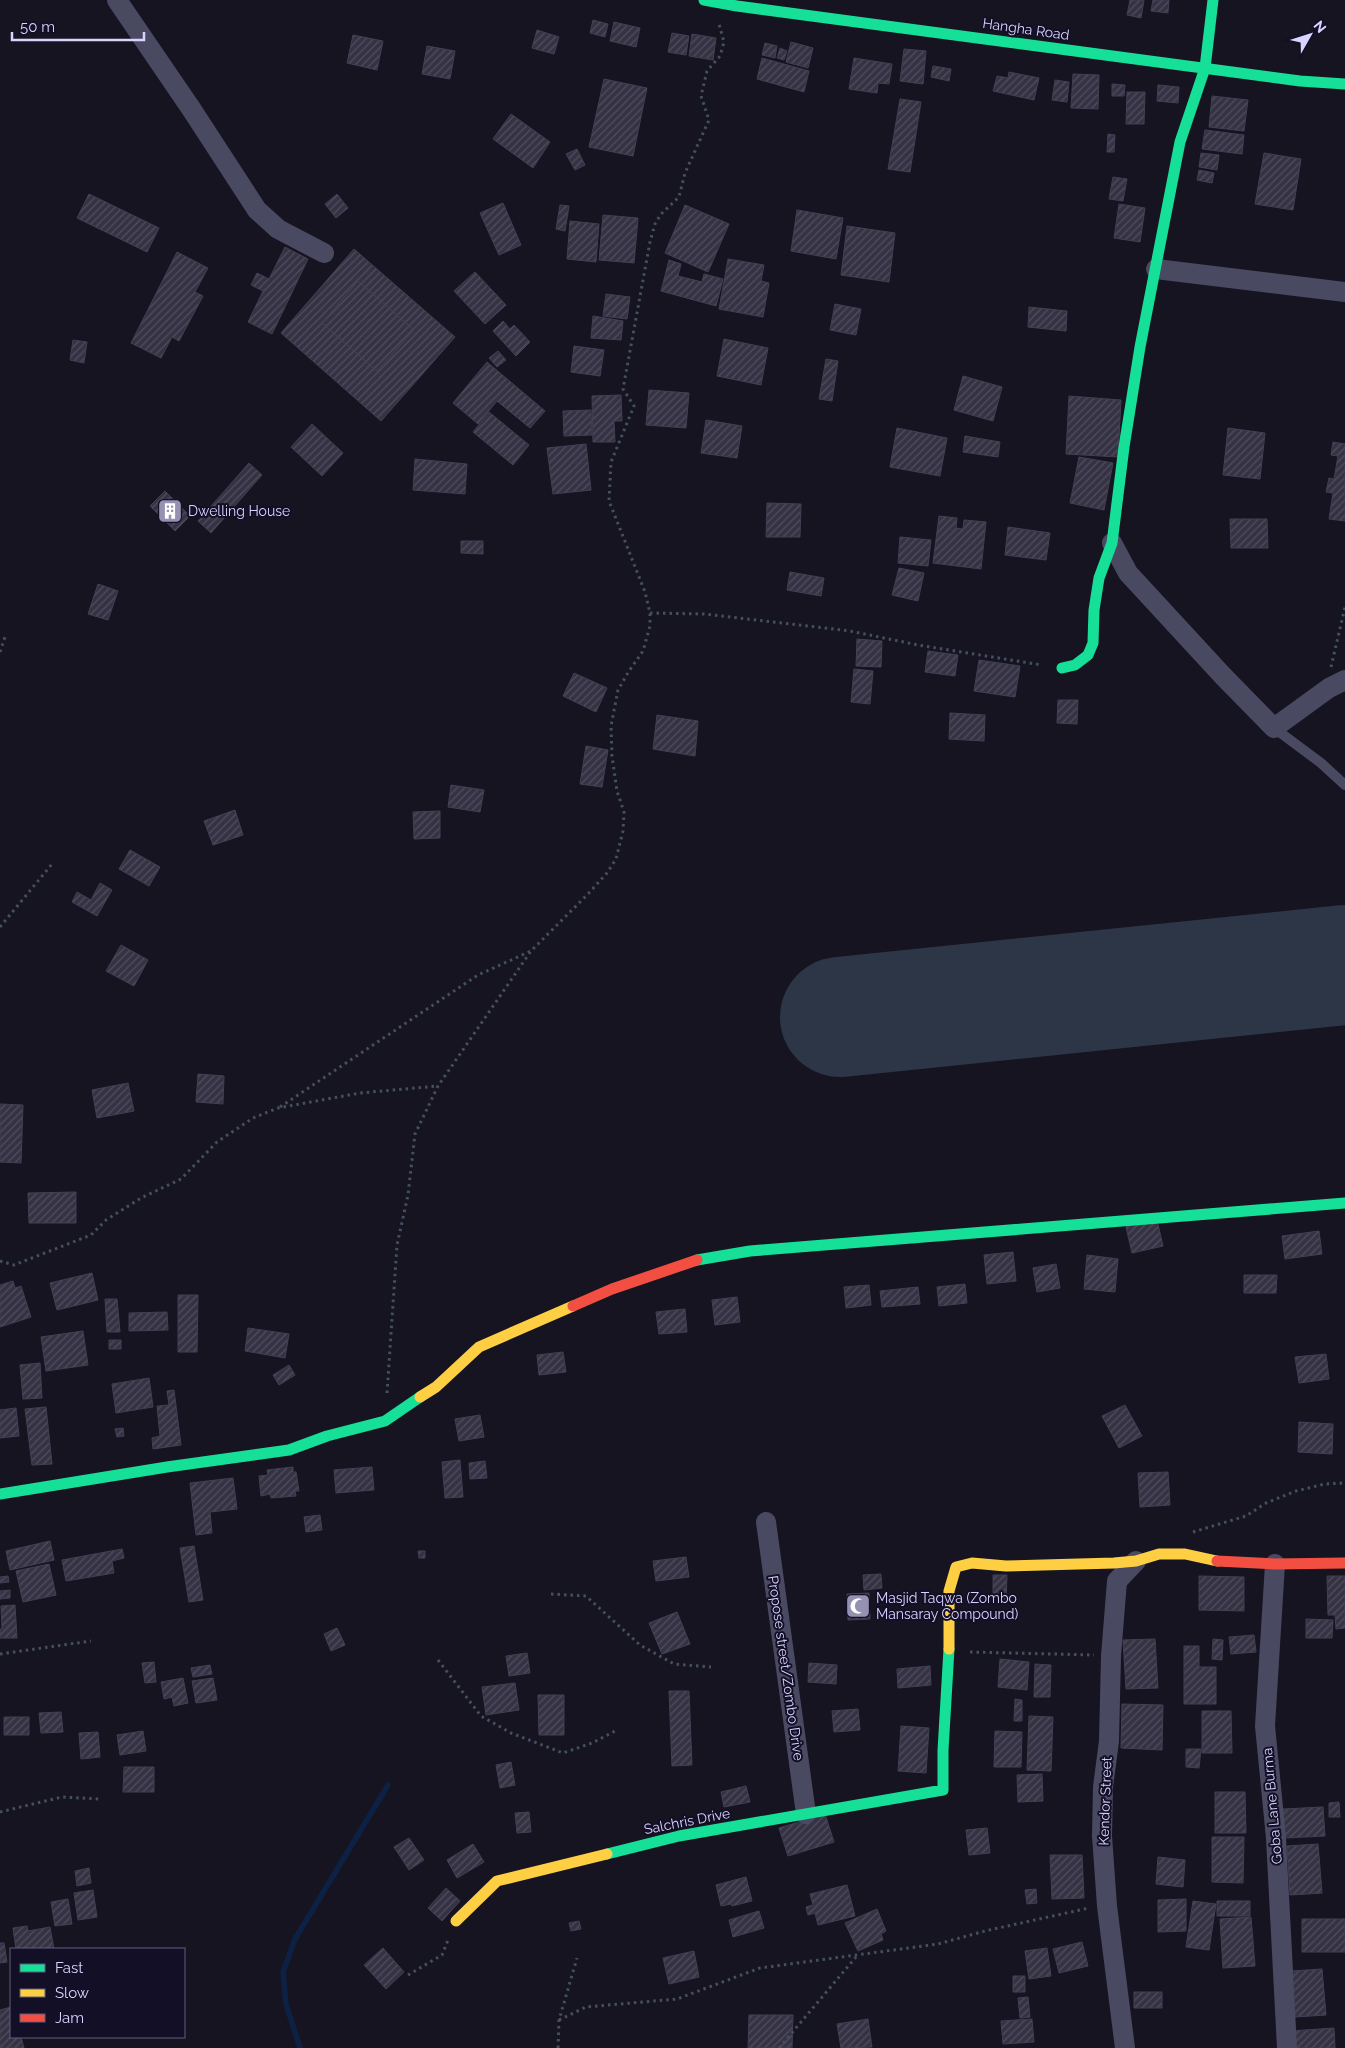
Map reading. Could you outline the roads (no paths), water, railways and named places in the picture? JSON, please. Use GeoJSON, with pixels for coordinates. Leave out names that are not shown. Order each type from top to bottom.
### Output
{"type":"FeatureCollection","features":[{"type":"Feature","properties":{"kind":"main road"},"geometry":{"type":"LineString","coordinates":[[1062,668],[1075,664],[1088,655],[1093,643],[1094,610],[1099,578],[1112,543],[1124,447],[1140,347],[1180,142],[1205,68],[1213,0]]}},
{"type":"Feature","properties":{"kind":"main road","name":"Hangha Road"},"geometry":{"type":"LineString","coordinates":[[709,1],[737,3],[1300,81],[1345,84]]}},
{"type":"Feature","properties":{"kind":"main road"},"geometry":{"type":"LineString","coordinates":[[0,1494],[167,1467],[289,1450],[327,1436],[385,1421],[436,1387],[479,1346],[612,1289],[699,1259],[750,1251],[1345,1202]]}},
{"type":"Feature","properties":{"kind":"main road"},"geometry":{"type":"LineString","coordinates":[[1136,1561],[1159,1554],[1185,1554],[1215,1561],[1275,1564],[1345,1562]]}},
{"type":"Feature","properties":{"kind":"main road","name":"Salchris Drive"},"geometry":{"type":"LineString","coordinates":[[456,1921],[497,1880],[679,1836],[943,1790],[943,1750],[949,1652],[949,1591],[956,1567],[972,1563],[1032,1566],[1136,1561]]}},
{"type":"Feature","properties":{"kind":"street"},"geometry":{"type":"LineString","coordinates":[[117,0],[257,210],[278,229],[324,254]]}},
{"type":"Feature","properties":{"kind":"street"},"geometry":{"type":"LineString","coordinates":[[1156,269],[1345,292]]}},
{"type":"Feature","properties":{"kind":"street"},"geometry":{"type":"LineString","coordinates":[[1112,543],[1128,573],[1274,728],[1337,684]]}},
{"type":"Feature","properties":{"kind":"street","name":"Propose street/Zombo Drive"},"geometry":{"type":"LineString","coordinates":[[766,1522],[806,1814]]}},
{"type":"Feature","properties":{"kind":"street","name":"Kendor Street"},"geometry":{"type":"LineString","coordinates":[[1126,2048],[1108,1906],[1102,1836],[1103,1788],[1109,1741],[1111,1656],[1117,1581],[1136,1561]]}},
{"type":"Feature","properties":{"kind":"street","name":"Goba Lane Burma"},"geometry":{"type":"LineString","coordinates":[[1275,1564],[1265,1726],[1276,1838],[1287,2048]]}},
{"type":"Feature","properties":{"kind":"lane"},"geometry":{"type":"LineString","coordinates":[[1274,728],[1325,766],[1345,785]]}},
{"type":"Feature","properties":{"kind":"waterway"},"geometry":{"type":"LineString","coordinates":[[300,2048],[286,2004],[283,1972],[295,1939],[388,1785]]}},
{"type":"Feature","properties":{"kind":"place","name":"Dwelling House"},"geometry":{"type":"Point","coordinates":[170,511]}},
{"type":"Feature","properties":{"kind":"place","name":"Masjid Taqwa (Zombo Mansaray Compound)"},"geometry":{"type":"Point","coordinates":[858,1606]}}]}
